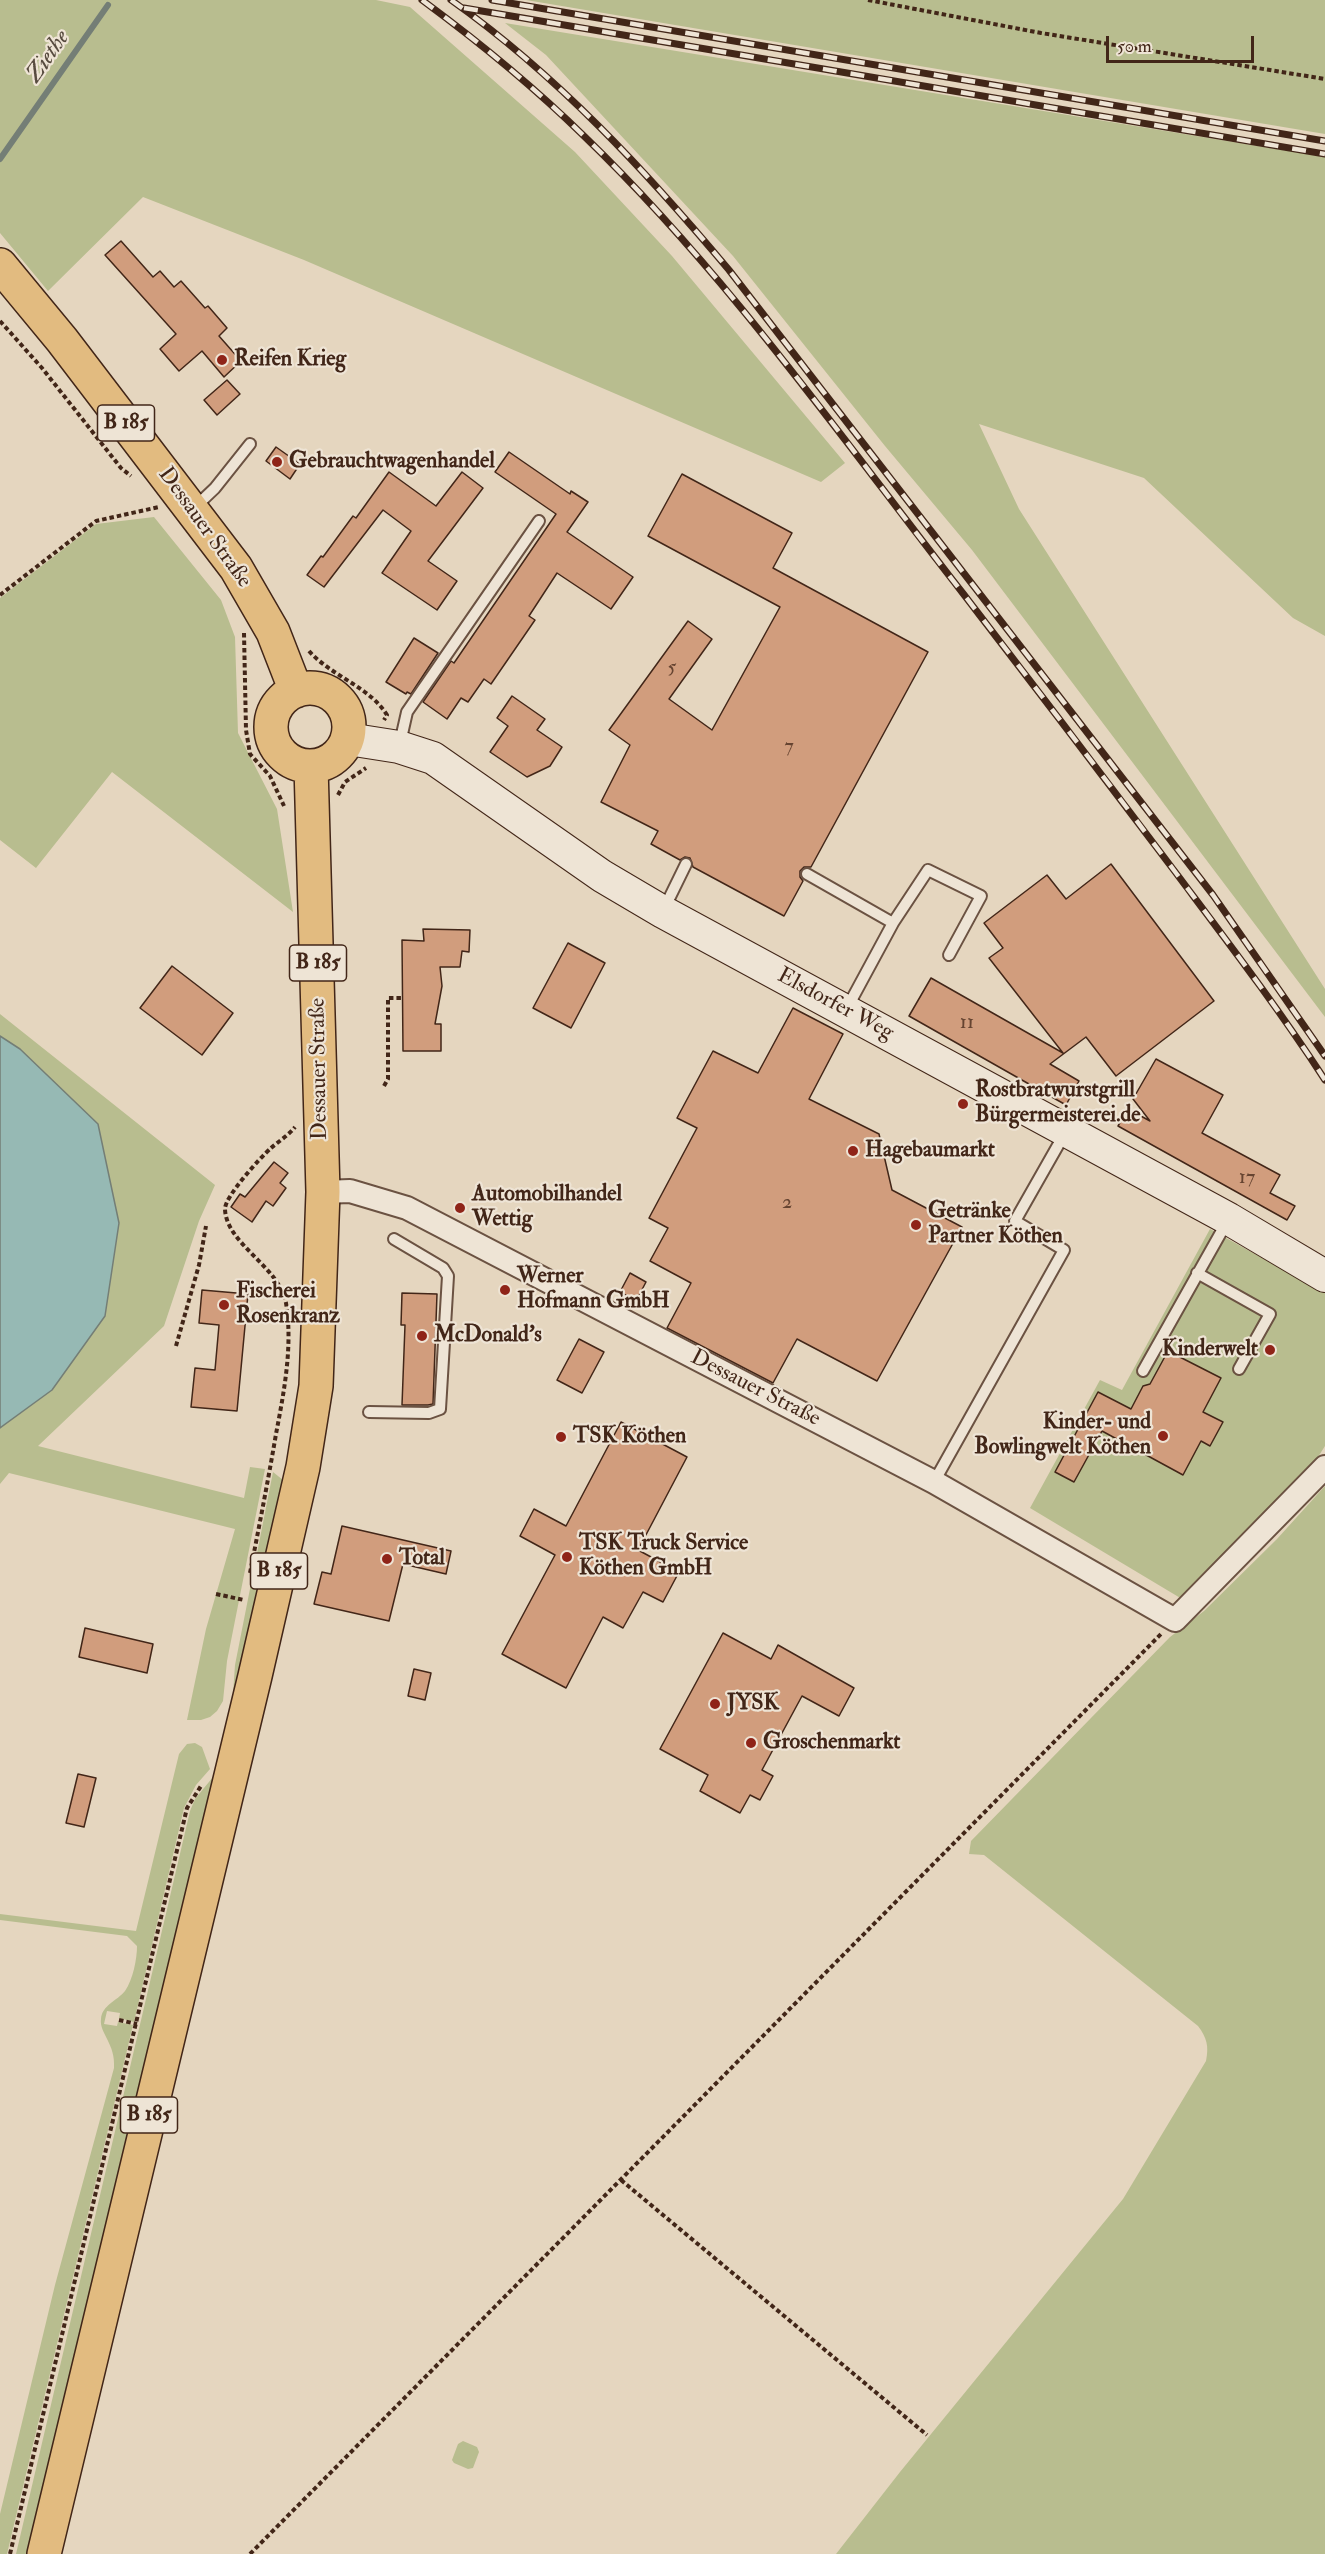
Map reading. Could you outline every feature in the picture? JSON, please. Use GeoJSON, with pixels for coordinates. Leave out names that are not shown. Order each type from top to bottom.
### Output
{"type":"FeatureCollection","features":[{"type":"Feature","properties":{"kind":"main road","name":"Dessauer Straße"},"geometry":{"type":"LineString","coordinates":[[0,265],[55,332],[177,507],[230,559],[273,632],[296,691]]}},
{"type":"Feature","properties":{"kind":"main road"},"geometry":{"type":"LineString","coordinates":[[313,688],[330,693],[337,698],[347,713],[349,721],[373,743],[327,762],[311,766],[297,764],[285,756],[274,740],[272,720],[280,702],[296,691],[313,688]]}},
{"type":"Feature","properties":{"kind":"main road","name":"Dessauer Straße"},"geometry":{"type":"LineString","coordinates":[[44,2554],[255,1676],[303,1467],[312,1417],[319,1360],[323,1192],[311,766]]}},
{"type":"Feature","properties":{"kind":"street","name":"Elsdorfer Weg"},"geometry":{"type":"LineString","coordinates":[[373,743],[433,758],[602,876],[663,912],[1228,1219],[1325,1276]]}},
{"type":"Feature","properties":{"kind":"street","name":"Dessauer Straße"},"geometry":{"type":"LineString","coordinates":[[323,1192],[350,1191],[407,1208],[934,1482],[1175,1620]]}},
{"type":"Feature","properties":{"kind":"street"},"geometry":{"type":"LineString","coordinates":[[1175,1620],[1325,1467]]}},
{"type":"Feature","properties":{"kind":"lane"},"geometry":{"type":"LineString","coordinates":[[177,507],[204,500],[250,444]]}},
{"type":"Feature","properties":{"kind":"lane"},"geometry":{"type":"LineString","coordinates":[[373,743],[407,712],[539,521]]}},
{"type":"Feature","properties":{"kind":"lane"},"geometry":{"type":"LineString","coordinates":[[663,912],[686,864]]}},
{"type":"Feature","properties":{"kind":"lane"},"geometry":{"type":"LineString","coordinates":[[846,1010],[893,923],[928,870],[981,896],[949,955]]}},
{"type":"Feature","properties":{"kind":"lane"},"geometry":{"type":"LineString","coordinates":[[807,874],[893,923]]}},
{"type":"Feature","properties":{"kind":"lane"},"geometry":{"type":"LineString","coordinates":[[934,1482],[1064,1250],[1015,1221],[1067,1131]]}},
{"type":"Feature","properties":{"kind":"lane"},"geometry":{"type":"LineString","coordinates":[[1143,1371],[1228,1219]]}},
{"type":"Feature","properties":{"kind":"lane"},"geometry":{"type":"LineString","coordinates":[[369,1412],[429,1413],[440,1409],[448,1276],[443,1268],[394,1239]]}},
{"type":"Feature","properties":{"kind":"lane"},"geometry":{"type":"LineString","coordinates":[[1197,1274],[1270,1314],[1239,1369]]}},
{"type":"Feature","properties":{"kind":"path"},"geometry":{"type":"LineString","coordinates":[[868,0],[1041,33],[1325,79]]}},
{"type":"Feature","properties":{"kind":"path"},"geometry":{"type":"LineString","coordinates":[[0,321],[42,368],[122,468],[138,483]]}},
{"type":"Feature","properties":{"kind":"path"},"geometry":{"type":"LineString","coordinates":[[155,498],[177,507]]}},
{"type":"Feature","properties":{"kind":"path"},"geometry":{"type":"LineString","coordinates":[[0,595],[96,521],[177,507]]}},
{"type":"Feature","properties":{"kind":"path"},"geometry":{"type":"LineString","coordinates":[[244,627],[246,730],[250,754],[270,776],[283,802],[285,813]]}},
{"type":"Feature","properties":{"kind":"path"},"geometry":{"type":"LineString","coordinates":[[306,648],[328,669],[380,704],[387,715],[373,743],[369,765],[345,782],[336,797]]}},
{"type":"Feature","properties":{"kind":"path"},"geometry":{"type":"LineString","coordinates":[[384,1086],[388,1079],[388,998],[403,998]]}},
{"type":"Feature","properties":{"kind":"path"},"geometry":{"type":"LineString","coordinates":[[249,1577],[284,1391],[288,1343],[286,1302],[280,1285],[272,1274],[232,1231],[225,1210],[227,1200],[258,1161],[294,1129],[296,1118]]}},
{"type":"Feature","properties":{"kind":"path"},"geometry":{"type":"LineString","coordinates":[[176,1346],[199,1265],[206,1226]]}},
{"type":"Feature","properties":{"kind":"path"},"geometry":{"type":"LineString","coordinates":[[286,1302],[319,1300]]}},
{"type":"Feature","properties":{"kind":"path"},"geometry":{"type":"LineString","coordinates":[[242,1611],[247,1588]]}},
{"type":"Feature","properties":{"kind":"path"},"geometry":{"type":"LineString","coordinates":[[216,1594],[244,1600]]}},
{"type":"Feature","properties":{"kind":"path"},"geometry":{"type":"LineString","coordinates":[[250,2554],[1175,1620]]}},
{"type":"Feature","properties":{"kind":"path"},"geometry":{"type":"LineString","coordinates":[[10,2554],[187,1808],[205,1781]]}},
{"type":"Feature","properties":{"kind":"path"},"geometry":{"type":"LineString","coordinates":[[119,2020],[137,2024]]}},
{"type":"Feature","properties":{"kind":"path"},"geometry":{"type":"LineString","coordinates":[[621,2180],[927,2435]]}},
{"type":"Feature","properties":{"kind":"green space"},"geometry":{"type":"Polygon","coordinates":[[[0,0],[376,0],[410,7],[575,152],[672,256],[845,463],[821,482],[304,260],[143,197],[48,291],[0,233],[0,0]]]}},
{"type":"Feature","properties":{"kind":"green space"},"geometry":{"type":"Polygon","coordinates":[[[526,0],[1325,0],[1325,134],[526,0]]]}},
{"type":"Feature","properties":{"kind":"green space"},"geometry":{"type":"Polygon","coordinates":[[[505,23],[1325,157],[1325,636],[1293,618],[1144,478],[979,424],[1019,509],[1325,989],[1325,1017],[972,550],[885,446],[733,256],[546,55],[505,23]]]}},
{"type":"Feature","properties":{"kind":"green space"},"geometry":{"type":"Polygon","coordinates":[[[154,517],[221,600],[235,637],[238,733],[277,809],[293,912],[112,772],[36,868],[0,840],[0,598],[96,524],[154,517]]]}},
{"type":"Feature","properties":{"kind":"green space"},"geometry":{"type":"Polygon","coordinates":[[[0,1014],[215,1185],[199,1221],[164,1326],[38,1446],[244,1498],[250,1467],[265,1469],[227,1661],[223,1701],[217,1711],[201,1720],[187,1720],[206,1629],[235,1529],[9,1473],[0,1484],[0,1428],[52,1390],[98,1124],[20,1049],[0,1036],[0,1014]]]}},
{"type":"Feature","properties":{"kind":"green space"},"geometry":{"type":"Polygon","coordinates":[[[1210,1229],[1325,1293],[1325,1446],[1311,1468],[1182,1599],[1030,1508],[1100,1380],[1122,1390],[1210,1229]]]}},
{"type":"Feature","properties":{"kind":"green space"},"geometry":{"type":"Polygon","coordinates":[[[273,1472],[283,1480],[242,1681],[233,1694],[235,1665],[273,1472]]]}},
{"type":"Feature","properties":{"kind":"green space"},"geometry":{"type":"Polygon","coordinates":[[[1325,1486],[1325,2554],[836,2554],[1123,2199],[1206,2061],[1206,2042],[1198,2026],[984,1855],[969,1854],[971,1841],[1170,1637],[1204,1611],[1277,1539],[1325,1486]]]}},
{"type":"Feature","properties":{"kind":"green space"},"geometry":{"type":"Polygon","coordinates":[[[195,1743],[202,1747],[210,1769],[196,1785],[184,1808],[134,2022],[119,2018],[120,2013],[107,2011],[104,2024],[117,2026],[118,2022],[133,2025],[7,2554],[0,2554],[0,2514],[55,2285],[114,2068],[113,2052],[102,2029],[102,2014],[128,1986],[134,1969],[137,1946],[127,1936],[0,1920],[0,1914],[136,1931],[179,1754],[187,1744],[195,1743]]]}},
{"type":"Feature","properties":{"kind":"green space"},"geometry":{"type":"Polygon","coordinates":[[[213,1777],[215,1790],[34,2554],[16,2554],[190,1811],[195,1799],[213,1777]]]}},
{"type":"Feature","properties":{"kind":"green space"},"geometry":{"type":"Polygon","coordinates":[[[463,2441],[477,2447],[479,2452],[473,2468],[468,2469],[452,2460],[458,2444],[463,2441]]]}},
{"type":"Feature","properties":{"kind":"water"},"geometry":{"type":"Polygon","coordinates":[[[0,1036],[20,1049],[98,1124],[119,1223],[105,1316],[52,1390],[0,1428],[0,1036]]]}},
{"type":"Feature","properties":{"kind":"building"},"geometry":{"type":"Polygon","coordinates":[[[121,241],[153,277],[160,271],[174,287],[181,281],[205,308],[208,306],[227,328],[219,336],[241,361],[224,377],[202,351],[179,371],[160,349],[176,334],[105,255],[121,241]]]}},
{"type":"Feature","properties":{"kind":"building"},"geometry":{"type":"Polygon","coordinates":[[[227,380],[240,394],[217,415],[204,400],[227,380]]]}},
{"type":"Feature","properties":{"kind":"building"},"geometry":{"type":"Polygon","coordinates":[[[276,447],[300,464],[290,479],[266,461],[276,447]]]}},
{"type":"Feature","properties":{"kind":"building"},"geometry":{"type":"Polygon","coordinates":[[[509,452],[570,494],[571,491],[588,502],[567,532],[633,577],[611,609],[557,573],[529,616],[535,620],[491,684],[484,679],[468,702],[461,698],[447,719],[423,702],[451,661],[454,663],[556,514],[495,472],[509,452]]]}},
{"type":"Feature","properties":{"kind":"building"},"geometry":{"type":"Polygon","coordinates":[[[389,472],[436,506],[462,472],[483,488],[428,561],[457,581],[437,610],[382,573],[411,531],[383,510],[324,587],[307,575],[353,516],[356,518],[389,472]]]}},
{"type":"Feature","properties":{"kind":"building"},"geometry":{"type":"Polygon","coordinates":[[[682,474],[792,533],[773,568],[928,652],[811,867],[804,867],[800,871],[803,881],[784,916],[693,867],[690,858],[685,857],[680,860],[651,844],[658,831],[601,802],[630,745],[609,730],[688,621],[712,639],[669,699],[712,730],[780,607],[648,536],[682,474]]]}},
{"type":"Feature","properties":{"kind":"building"},"geometry":{"type":"Polygon","coordinates":[[[414,638],[438,653],[411,694],[407,692],[406,694],[386,682],[414,638]]]}},
{"type":"Feature","properties":{"kind":"building"},"geometry":{"type":"Polygon","coordinates":[[[512,696],[545,719],[537,730],[562,747],[550,766],[527,777],[490,752],[508,726],[497,718],[512,696]]]}},
{"type":"Feature","properties":{"kind":"building"},"geometry":{"type":"Polygon","coordinates":[[[1111,864],[1214,1001],[1116,1076],[1086,1037],[1050,1064],[1079,1081],[1066,1105],[909,1016],[931,978],[1063,1053],[989,958],[1003,948],[984,923],[1047,875],[1066,899],[1111,864]]]}},
{"type":"Feature","properties":{"kind":"building"},"geometry":{"type":"Polygon","coordinates":[[[423,929],[470,930],[469,952],[462,951],[460,967],[440,967],[442,986],[435,1024],[441,1024],[441,1051],[403,1051],[402,940],[424,941],[423,929]]]}},
{"type":"Feature","properties":{"kind":"building"},"geometry":{"type":"Polygon","coordinates":[[[568,943],[605,963],[571,1028],[533,1008],[568,943]]]}},
{"type":"Feature","properties":{"kind":"building"},"geometry":{"type":"Polygon","coordinates":[[[172,966],[233,1013],[202,1055],[140,1008],[172,966]]]}},
{"type":"Feature","properties":{"kind":"building"},"geometry":{"type":"Polygon","coordinates":[[[793,1008],[843,1034],[809,1099],[879,1134],[892,1190],[962,1227],[877,1381],[797,1339],[773,1383],[667,1328],[691,1283],[650,1261],[668,1228],[649,1218],[697,1128],[677,1118],[713,1051],[758,1073],[793,1008]]]}},
{"type":"Feature","properties":{"kind":"building"},"geometry":{"type":"Polygon","coordinates":[[[1156,1059],[1223,1095],[1202,1133],[1280,1175],[1270,1193],[1295,1206],[1287,1220],[1118,1126],[1128,1109],[1150,1121],[1133,1099],[1156,1059]]]}},
{"type":"Feature","properties":{"kind":"building"},"geometry":{"type":"Polygon","coordinates":[[[274,1162],[288,1173],[280,1183],[286,1188],[273,1206],[266,1201],[252,1222],[231,1207],[240,1194],[245,1197],[274,1162]]]}},
{"type":"Feature","properties":{"kind":"building"},"geometry":{"type":"Polygon","coordinates":[[[630,1273],[646,1282],[636,1301],[620,1292],[630,1273]]]}},
{"type":"Feature","properties":{"kind":"building"},"geometry":{"type":"Polygon","coordinates":[[[202,1290],[248,1294],[237,1411],[191,1407],[195,1368],[215,1370],[219,1325],[199,1323],[202,1290]]]}},
{"type":"Feature","properties":{"kind":"building","name":"McDonald's"},"geometry":{"type":"Polygon","coordinates":[[[402,1293],[437,1294],[433,1404],[402,1405],[405,1325],[401,1325],[402,1293]]]}},
{"type":"Feature","properties":{"kind":"building"},"geometry":{"type":"Polygon","coordinates":[[[579,1339],[604,1352],[582,1393],[557,1380],[579,1339]]]}},
{"type":"Feature","properties":{"kind":"building","name":"Kinder- und Bowlingwelt Köthen"},"geometry":{"type":"Polygon","coordinates":[[[1168,1351],[1221,1378],[1203,1412],[1223,1422],[1210,1446],[1201,1441],[1183,1475],[1102,1431],[1074,1482],[1055,1472],[1098,1392],[1131,1409],[1143,1386],[1150,1384],[1168,1351]]]}},
{"type":"Feature","properties":{"kind":"building"},"geometry":{"type":"Polygon","coordinates":[[[621,1422],[687,1457],[638,1550],[679,1572],[663,1602],[643,1592],[623,1628],[603,1617],[566,1688],[502,1654],[555,1555],[520,1536],[534,1509],[566,1526],[621,1422]]]}},
{"type":"Feature","properties":{"kind":"building"},"geometry":{"type":"Polygon","coordinates":[[[342,1526],[451,1551],[446,1574],[403,1564],[389,1621],[314,1604],[322,1572],[331,1574],[342,1526]]]}},
{"type":"Feature","properties":{"kind":"building"},"geometry":{"type":"Polygon","coordinates":[[[85,1628],[153,1644],[147,1673],[79,1657],[85,1628]]]}},
{"type":"Feature","properties":{"kind":"building"},"geometry":{"type":"Polygon","coordinates":[[[723,1633],[771,1659],[778,1645],[854,1688],[839,1716],[802,1696],[762,1770],[773,1776],[760,1800],[750,1795],[740,1813],[700,1791],[708,1775],[660,1749],[723,1633]]]}},
{"type":"Feature","properties":{"kind":"building"},"geometry":{"type":"Polygon","coordinates":[[[414,1669],[431,1673],[425,1700],[408,1696],[414,1669]]]}},
{"type":"Feature","properties":{"kind":"building"},"geometry":{"type":"Polygon","coordinates":[[[78,1774],[96,1778],[84,1827],[66,1823],[78,1774]]]}},
{"type":"Feature","properties":{"kind":"waterway","name":"Ziethe"},"geometry":{"type":"LineString","coordinates":[[0,159],[108,5]]}},
{"type":"Feature","properties":{"kind":"railway"},"geometry":{"type":"LineString","coordinates":[[422,0],[506,66],[585,137],[688,245],[736,302],[829,419],[1123,803],[1252,975],[1325,1080]]}},
{"type":"Feature","properties":{"kind":"railway"},"geometry":{"type":"LineString","coordinates":[[451,0],[490,29],[564,92],[633,161],[729,270],[1213,895],[1325,1056]]}},
{"type":"Feature","properties":{"kind":"railway"},"geometry":{"type":"LineString","coordinates":[[492,0],[1325,141]]}},
{"type":"Feature","properties":{"kind":"railway"},"geometry":{"type":"LineString","coordinates":[[464,8],[1325,154]]}},
{"type":"Feature","properties":{"kind":"place","name":"Reifen Krieg"},"geometry":{"type":"Point","coordinates":[222,360]}},
{"type":"Feature","properties":{"kind":"place","name":"Gebrauchtwagenhandel"},"geometry":{"type":"Point","coordinates":[277,462]}},
{"type":"Feature","properties":{"kind":"place","name":"Rostbratwurstgrill Bürgermeisterei.de"},"geometry":{"type":"Point","coordinates":[963,1104]}},
{"type":"Feature","properties":{"kind":"place","name":"Hagebaumarkt"},"geometry":{"type":"Point","coordinates":[853,1151]}},
{"type":"Feature","properties":{"kind":"place","name":"Automobilhandel Wettig"},"geometry":{"type":"Point","coordinates":[460,1208]}},
{"type":"Feature","properties":{"kind":"place","name":"Getränke Partner Köthen"},"geometry":{"type":"Point","coordinates":[916,1225]}},
{"type":"Feature","properties":{"kind":"place","name":"Werner Hofmann GmbH"},"geometry":{"type":"Point","coordinates":[505,1290]}},
{"type":"Feature","properties":{"kind":"place","name":"Fischerei Rosenkranz"},"geometry":{"type":"Point","coordinates":[224,1305]}},
{"type":"Feature","properties":{"kind":"place","name":"McDonald's"},"geometry":{"type":"Point","coordinates":[422,1336]}},
{"type":"Feature","properties":{"kind":"place","name":"Kinderwelt"},"geometry":{"type":"Point","coordinates":[1270,1350]}},
{"type":"Feature","properties":{"kind":"place","name":"Kinder- und Bowlingwelt Köthen"},"geometry":{"type":"Point","coordinates":[1163,1436]}},
{"type":"Feature","properties":{"kind":"place","name":"TSK Köthen"},"geometry":{"type":"Point","coordinates":[561,1437]}},
{"type":"Feature","properties":{"kind":"place","name":"TSK Truck Service Köthen GmbH"},"geometry":{"type":"Point","coordinates":[567,1557]}},
{"type":"Feature","properties":{"kind":"place","name":"Total"},"geometry":{"type":"Point","coordinates":[387,1559]}},
{"type":"Feature","properties":{"kind":"place","name":"JYSK"},"geometry":{"type":"Point","coordinates":[715,1704]}},
{"type":"Feature","properties":{"kind":"place","name":"Groschenmarkt"},"geometry":{"type":"Point","coordinates":[751,1743]}}]}
